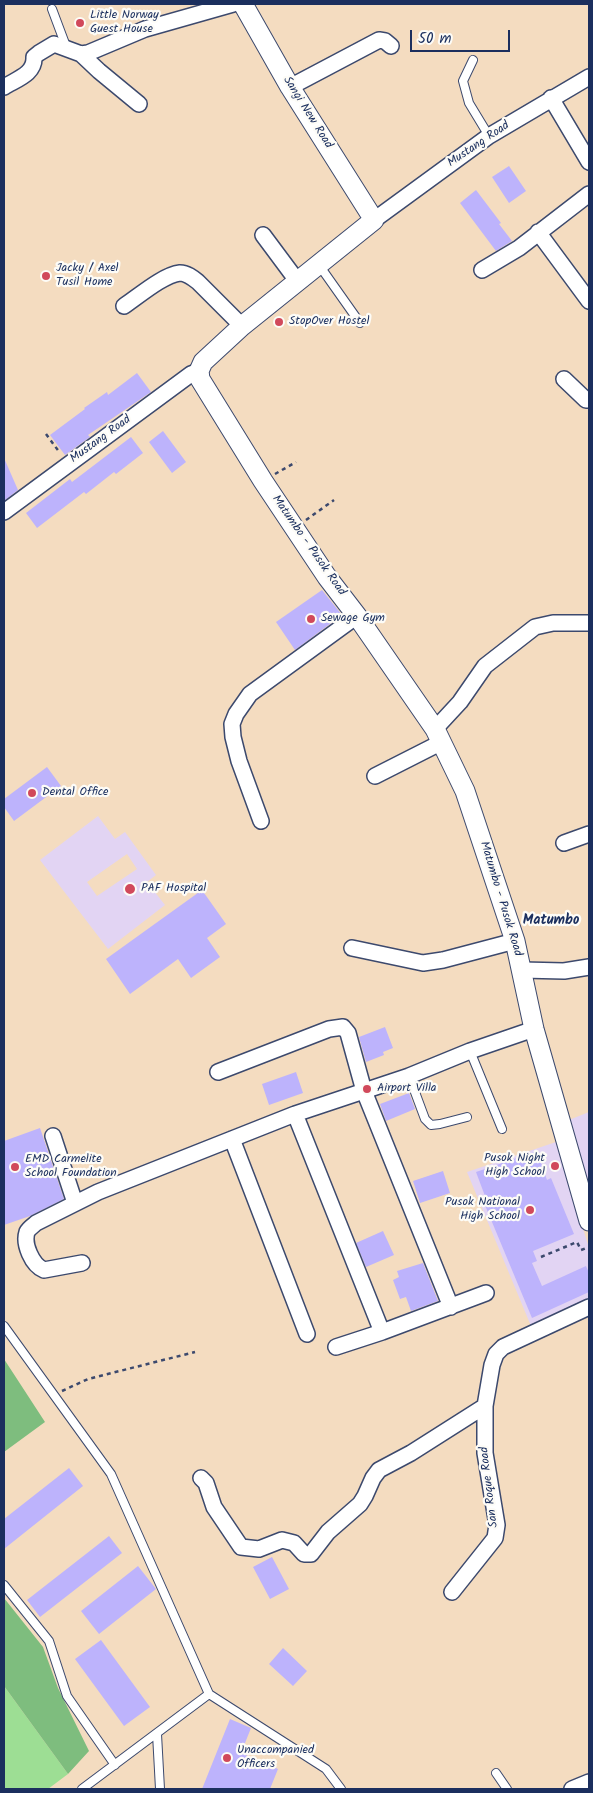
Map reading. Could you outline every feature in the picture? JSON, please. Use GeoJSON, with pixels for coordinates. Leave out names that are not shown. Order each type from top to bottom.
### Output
{"type":"FeatureCollection","features":[{"type":"Feature","properties":{"kind":"street"},"geometry":{"type":"LineString","coordinates":[[74,52],[88,52],[145,29],[234,4]]}},
{"type":"Feature","properties":{"kind":"street","name":"Sangi New Road"},"geometry":{"type":"LineString","coordinates":[[243,4],[290,87],[374,220]]}},
{"type":"Feature","properties":{"kind":"street"},"geometry":{"type":"LineString","coordinates":[[290,87],[377,41],[385,41],[390,46]]}},
{"type":"Feature","properties":{"kind":"street"},"geometry":{"type":"LineString","coordinates":[[4,86],[29,73],[34,64],[34,57],[54,44],[74,52],[139,104]]}},
{"type":"Feature","properties":{"kind":"street","name":"Mustang Road"},"geometry":{"type":"LineString","coordinates":[[374,220],[489,136],[589,76]]}},
{"type":"Feature","properties":{"kind":"street"},"geometry":{"type":"LineString","coordinates":[[551,98],[589,162]]}},
{"type":"Feature","properties":{"kind":"street"},"geometry":{"type":"LineString","coordinates":[[482,270],[519,248],[589,194]]}},
{"type":"Feature","properties":{"kind":"street"},"geometry":{"type":"LineString","coordinates":[[200,371],[203,362],[242,326],[374,220]]}},
{"type":"Feature","properties":{"kind":"street"},"geometry":{"type":"LineString","coordinates":[[538,232],[589,301]]}},
{"type":"Feature","properties":{"kind":"street"},"geometry":{"type":"LineString","coordinates":[[263,236],[298,282]]}},
{"type":"Feature","properties":{"kind":"street"},"geometry":{"type":"LineString","coordinates":[[124,306],[168,276],[182,273],[198,282],[242,326]]}},
{"type":"Feature","properties":{"kind":"street","name":"Mustang Road"},"geometry":{"type":"LineString","coordinates":[[4,512],[191,374],[200,371]]}},
{"type":"Feature","properties":{"kind":"street","name":"Matumbo - Pusok Road"},"geometry":{"type":"LineString","coordinates":[[200,371],[200,378],[263,481],[327,577],[358,616],[439,735],[465,791],[515,941],[534,1029],[589,1221]]}},
{"type":"Feature","properties":{"kind":"street"},"geometry":{"type":"LineString","coordinates":[[564,379],[586,400],[589,400]]}},
{"type":"Feature","properties":{"kind":"street"},"geometry":{"type":"LineString","coordinates":[[262,821],[239,761],[235,745],[232,724],[236,714],[250,694],[358,616]]}},
{"type":"Feature","properties":{"kind":"street"},"geometry":{"type":"LineString","coordinates":[[375,776],[439,735],[486,666],[535,627],[553,623],[589,623]]}},
{"type":"Feature","properties":{"kind":"street"},"geometry":{"type":"LineString","coordinates":[[564,843],[589,834]]}},
{"type":"Feature","properties":{"kind":"street"},"geometry":{"type":"LineString","coordinates":[[352,948],[422,963],[443,960],[515,941]]}},
{"type":"Feature","properties":{"kind":"street"},"geometry":{"type":"LineString","coordinates":[[522,970],[564,971],[589,967]]}},
{"type":"Feature","properties":{"kind":"street"},"geometry":{"type":"LineString","coordinates":[[218,1072],[329,1029],[342,1027],[348,1033],[364,1092],[451,1307]]}},
{"type":"Feature","properties":{"kind":"street"},"geometry":{"type":"LineString","coordinates":[[82,1263],[44,1270],[38,1268],[34,1263],[26,1242],[28,1230],[36,1223],[75,1203],[232,1139],[295,1114],[409,1076],[470,1051],[534,1029]]}},
{"type":"Feature","properties":{"kind":"street"},"geometry":{"type":"LineString","coordinates":[[295,1114],[382,1332]]}},
{"type":"Feature","properties":{"kind":"street"},"geometry":{"type":"LineString","coordinates":[[53,1136],[75,1203]]}},
{"type":"Feature","properties":{"kind":"street"},"geometry":{"type":"LineString","coordinates":[[232,1139],[307,1334]]}},
{"type":"Feature","properties":{"kind":"street"},"geometry":{"type":"LineString","coordinates":[[336,1347],[486,1293]]}},
{"type":"Feature","properties":{"kind":"street","name":"San Roque Road"},"geometry":{"type":"LineString","coordinates":[[452,1592],[495,1538],[497,1525],[485,1453],[485,1406],[492,1365],[496,1354],[503,1347],[589,1306]]}},
{"type":"Feature","properties":{"kind":"street"},"geometry":{"type":"LineString","coordinates":[[201,1478],[206,1483],[214,1507],[241,1547],[258,1549],[282,1540],[294,1544],[304,1554],[311,1554],[328,1532],[360,1504],[379,1470],[411,1453],[485,1406]]}},
{"type":"Feature","properties":{"kind":"street"},"geometry":{"type":"LineString","coordinates":[[572,1789],[589,1782]]}},
{"type":"Feature","properties":{"kind":"lane"},"geometry":{"type":"LineString","coordinates":[[52,9],[74,52]]}},
{"type":"Feature","properties":{"kind":"lane"},"geometry":{"type":"LineString","coordinates":[[473,60],[463,80],[469,103],[489,136]]}},
{"type":"Feature","properties":{"kind":"lane"},"geometry":{"type":"LineString","coordinates":[[319,265],[360,323]]}},
{"type":"Feature","properties":{"kind":"lane"},"geometry":{"type":"LineString","coordinates":[[470,1051],[502,1129]]}},
{"type":"Feature","properties":{"kind":"lane"},"geometry":{"type":"LineString","coordinates":[[409,1076],[425,1119],[431,1125],[467,1117]]}},
{"type":"Feature","properties":{"kind":"lane"},"geometry":{"type":"LineString","coordinates":[[4,1326],[111,1474],[209,1694],[326,1769],[342,1789]]}},
{"type":"Feature","properties":{"kind":"lane"},"geometry":{"type":"LineString","coordinates":[[4,1585],[49,1642],[67,1696],[115,1765]]}},
{"type":"Feature","properties":{"kind":"lane"},"geometry":{"type":"LineString","coordinates":[[82,1789],[209,1694]]}},
{"type":"Feature","properties":{"kind":"lane"},"geometry":{"type":"LineString","coordinates":[[157,1734],[160,1789]]}},
{"type":"Feature","properties":{"kind":"lane"},"geometry":{"type":"LineString","coordinates":[[496,1774],[507,1789]]}},
{"type":"Feature","properties":{"kind":"path"},"geometry":{"type":"LineString","coordinates":[[46,434],[69,464]]}},
{"type":"Feature","properties":{"kind":"path"},"geometry":{"type":"LineString","coordinates":[[263,481],[296,462]]}},
{"type":"Feature","properties":{"kind":"path"},"geometry":{"type":"LineString","coordinates":[[295,528],[334,500]]}},
{"type":"Feature","properties":{"kind":"path"},"geometry":{"type":"LineString","coordinates":[[541,1257],[577,1242],[581,1250],[589,1247]]}},
{"type":"Feature","properties":{"kind":"path"},"geometry":{"type":"LineString","coordinates":[[54,1394],[88,1379],[194,1352]]}},
{"type":"Feature","properties":{"kind":"shaded area","name":"PAF Hospital"},"geometry":{"type":"Polygon","coordinates":[[[98,816],[115,839],[125,832],[156,875],[147,882],[165,905],[108,949],[40,860],[98,816]],[[127,854],[87,882],[97,896],[137,869],[127,854]]]}},
{"type":"Feature","properties":{"kind":"shaded area"},"geometry":{"type":"Polygon","coordinates":[[[589,1112],[589,1185],[569,1120],[589,1112]]]}},
{"type":"Feature","properties":{"kind":"shaded area","name":"Pusok National High School"},"geometry":{"type":"Polygon","coordinates":[[[556,1142],[589,1248],[589,1299],[531,1326],[467,1172],[556,1142]]]}},
{"type":"Feature","properties":{"kind":"green space"},"geometry":{"type":"Polygon","coordinates":[[[4,1359],[45,1422],[4,1452],[4,1359]]]}},
{"type":"Feature","properties":{"kind":"green space"},"geometry":{"type":"Polygon","coordinates":[[[4,1598],[43,1647],[58,1688],[89,1751],[68,1774],[4,1686],[4,1598]]]}},
{"type":"Feature","properties":{"kind":"green space"},"geometry":{"type":"Polygon","coordinates":[[[4,1686],[68,1774],[48,1789],[4,1789],[4,1686]]]}},
{"type":"Feature","properties":{"kind":"building"},"geometry":{"type":"Polygon","coordinates":[[[509,166],[526,191],[509,203],[492,177],[509,166]]]}},
{"type":"Feature","properties":{"kind":"building"},"geometry":{"type":"Polygon","coordinates":[[[476,190],[512,241],[496,251],[460,203],[476,190]]]}},
{"type":"Feature","properties":{"kind":"building"},"geometry":{"type":"Polygon","coordinates":[[[137,373],[151,392],[88,435],[90,437],[65,455],[50,435],[84,408],[107,392],[108,395],[137,373]]]}},
{"type":"Feature","properties":{"kind":"building"},"geometry":{"type":"Polygon","coordinates":[[[163,431],[186,462],[172,473],[149,442],[163,431]]]}},
{"type":"Feature","properties":{"kind":"building"},"geometry":{"type":"Polygon","coordinates":[[[131,437],[143,453],[116,474],[114,472],[86,494],[84,492],[37,528],[26,513],[70,479],[72,482],[131,437]]]}},
{"type":"Feature","properties":{"kind":"building"},"geometry":{"type":"Polygon","coordinates":[[[4,458],[18,490],[4,501],[4,458]]]}},
{"type":"Feature","properties":{"kind":"building","name":"Sewage Gym"},"geometry":{"type":"Polygon","coordinates":[[[322,590],[342,615],[295,650],[276,622],[322,590]]]}},
{"type":"Feature","properties":{"kind":"building","name":"Dental Office"},"geometry":{"type":"Polygon","coordinates":[[[47,767],[61,786],[14,821],[4,807],[4,799],[47,767]]]}},
{"type":"Feature","properties":{"kind":"building"},"geometry":{"type":"Polygon","coordinates":[[[202,890],[226,924],[207,938],[220,957],[191,978],[178,959],[130,994],[106,959],[202,890]]]}},
{"type":"Feature","properties":{"kind":"building"},"geometry":{"type":"Polygon","coordinates":[[[385,1027],[393,1048],[383,1052],[384,1055],[366,1062],[359,1037],[385,1027]]]}},
{"type":"Feature","properties":{"kind":"building"},"geometry":{"type":"Polygon","coordinates":[[[296,1072],[303,1093],[269,1105],[262,1084],[296,1072]]]}},
{"type":"Feature","properties":{"kind":"building"},"geometry":{"type":"Polygon","coordinates":[[[409,1093],[415,1109],[386,1121],[380,1104],[409,1093]]]}},
{"type":"Feature","properties":{"kind":"building"},"geometry":{"type":"Polygon","coordinates":[[[40,1128],[64,1199],[30,1216],[4,1225],[4,1141],[40,1128]]]}},
{"type":"Feature","properties":{"kind":"building","name":"Pusok National High School"},"geometry":{"type":"Polygon","coordinates":[[[537,1151],[547,1180],[551,1178],[574,1234],[533,1251],[537,1261],[532,1263],[542,1286],[586,1266],[589,1273],[589,1292],[532,1318],[482,1198],[485,1196],[476,1172],[537,1151]]]}},
{"type":"Feature","properties":{"kind":"building"},"geometry":{"type":"Polygon","coordinates":[[[443,1171],[450,1193],[420,1203],[413,1181],[443,1171]]]}},
{"type":"Feature","properties":{"kind":"building"},"geometry":{"type":"Polygon","coordinates":[[[383,1231],[394,1255],[366,1267],[356,1243],[383,1231]]]}},
{"type":"Feature","properties":{"kind":"building"},"geometry":{"type":"Polygon","coordinates":[[[423,1263],[438,1301],[411,1311],[406,1297],[400,1299],[393,1280],[399,1277],[397,1271],[423,1263]]]}},
{"type":"Feature","properties":{"kind":"building"},"geometry":{"type":"Polygon","coordinates":[[[69,1468],[83,1486],[4,1549],[4,1519],[69,1468]]]}},
{"type":"Feature","properties":{"kind":"building"},"geometry":{"type":"Polygon","coordinates":[[[109,1536],[122,1553],[40,1617],[27,1600],[109,1536]]]}},
{"type":"Feature","properties":{"kind":"building"},"geometry":{"type":"Polygon","coordinates":[[[272,1557],[289,1589],[270,1599],[253,1567],[272,1557]]]}},
{"type":"Feature","properties":{"kind":"building"},"geometry":{"type":"Polygon","coordinates":[[[138,1566],[156,1589],[99,1634],[81,1611],[138,1566]]]}},
{"type":"Feature","properties":{"kind":"building"},"geometry":{"type":"Polygon","coordinates":[[[101,1640],[150,1707],[124,1726],[75,1659],[101,1640]]]}},
{"type":"Feature","properties":{"kind":"building"},"geometry":{"type":"Polygon","coordinates":[[[283,1648],[307,1671],[293,1686],[269,1664],[283,1648]]]}},
{"type":"Feature","properties":{"kind":"building"},"geometry":{"type":"Polygon","coordinates":[[[230,1719],[251,1728],[241,1753],[278,1769],[270,1789],[202,1789],[230,1719]]]}},
{"type":"Feature","properties":{"kind":"place","name":"Little Norway Guest House"},"geometry":{"type":"Point","coordinates":[80,23]}},
{"type":"Feature","properties":{"kind":"place","name":"Jacky / Axel Tusil Home"},"geometry":{"type":"Point","coordinates":[46,276]}},
{"type":"Feature","properties":{"kind":"place","name":"StopOver Hostel"},"geometry":{"type":"Point","coordinates":[279,322]}},
{"type":"Feature","properties":{"kind":"place","name":"Sewage Gym"},"geometry":{"type":"Point","coordinates":[311,619]}},
{"type":"Feature","properties":{"kind":"place","name":"Dental Office"},"geometry":{"type":"Point","coordinates":[32,793]}},
{"type":"Feature","properties":{"kind":"place","name":"PAF Hospital"},"geometry":{"type":"Point","coordinates":[130,889]}},
{"type":"Feature","properties":{"kind":"place","name":"Airport Villa"},"geometry":{"type":"Point","coordinates":[367,1089]}},
{"type":"Feature","properties":{"kind":"place","name":"Pusok Night High School"},"geometry":{"type":"Point","coordinates":[555,1166]}},
{"type":"Feature","properties":{"kind":"place","name":"EMD Carmelite School Foundation"},"geometry":{"type":"Point","coordinates":[15,1167]}},
{"type":"Feature","properties":{"kind":"place","name":"Pusok National High School"},"geometry":{"type":"Point","coordinates":[530,1210]}},
{"type":"Feature","properties":{"kind":"place","name":"Unaccompanied Officers"},"geometry":{"type":"Point","coordinates":[227,1758]}},
{"type":"Feature","properties":{"kind":"district","name":"Matumbo"},"geometry":{"type":"Point","coordinates":[551,922]}}]}
